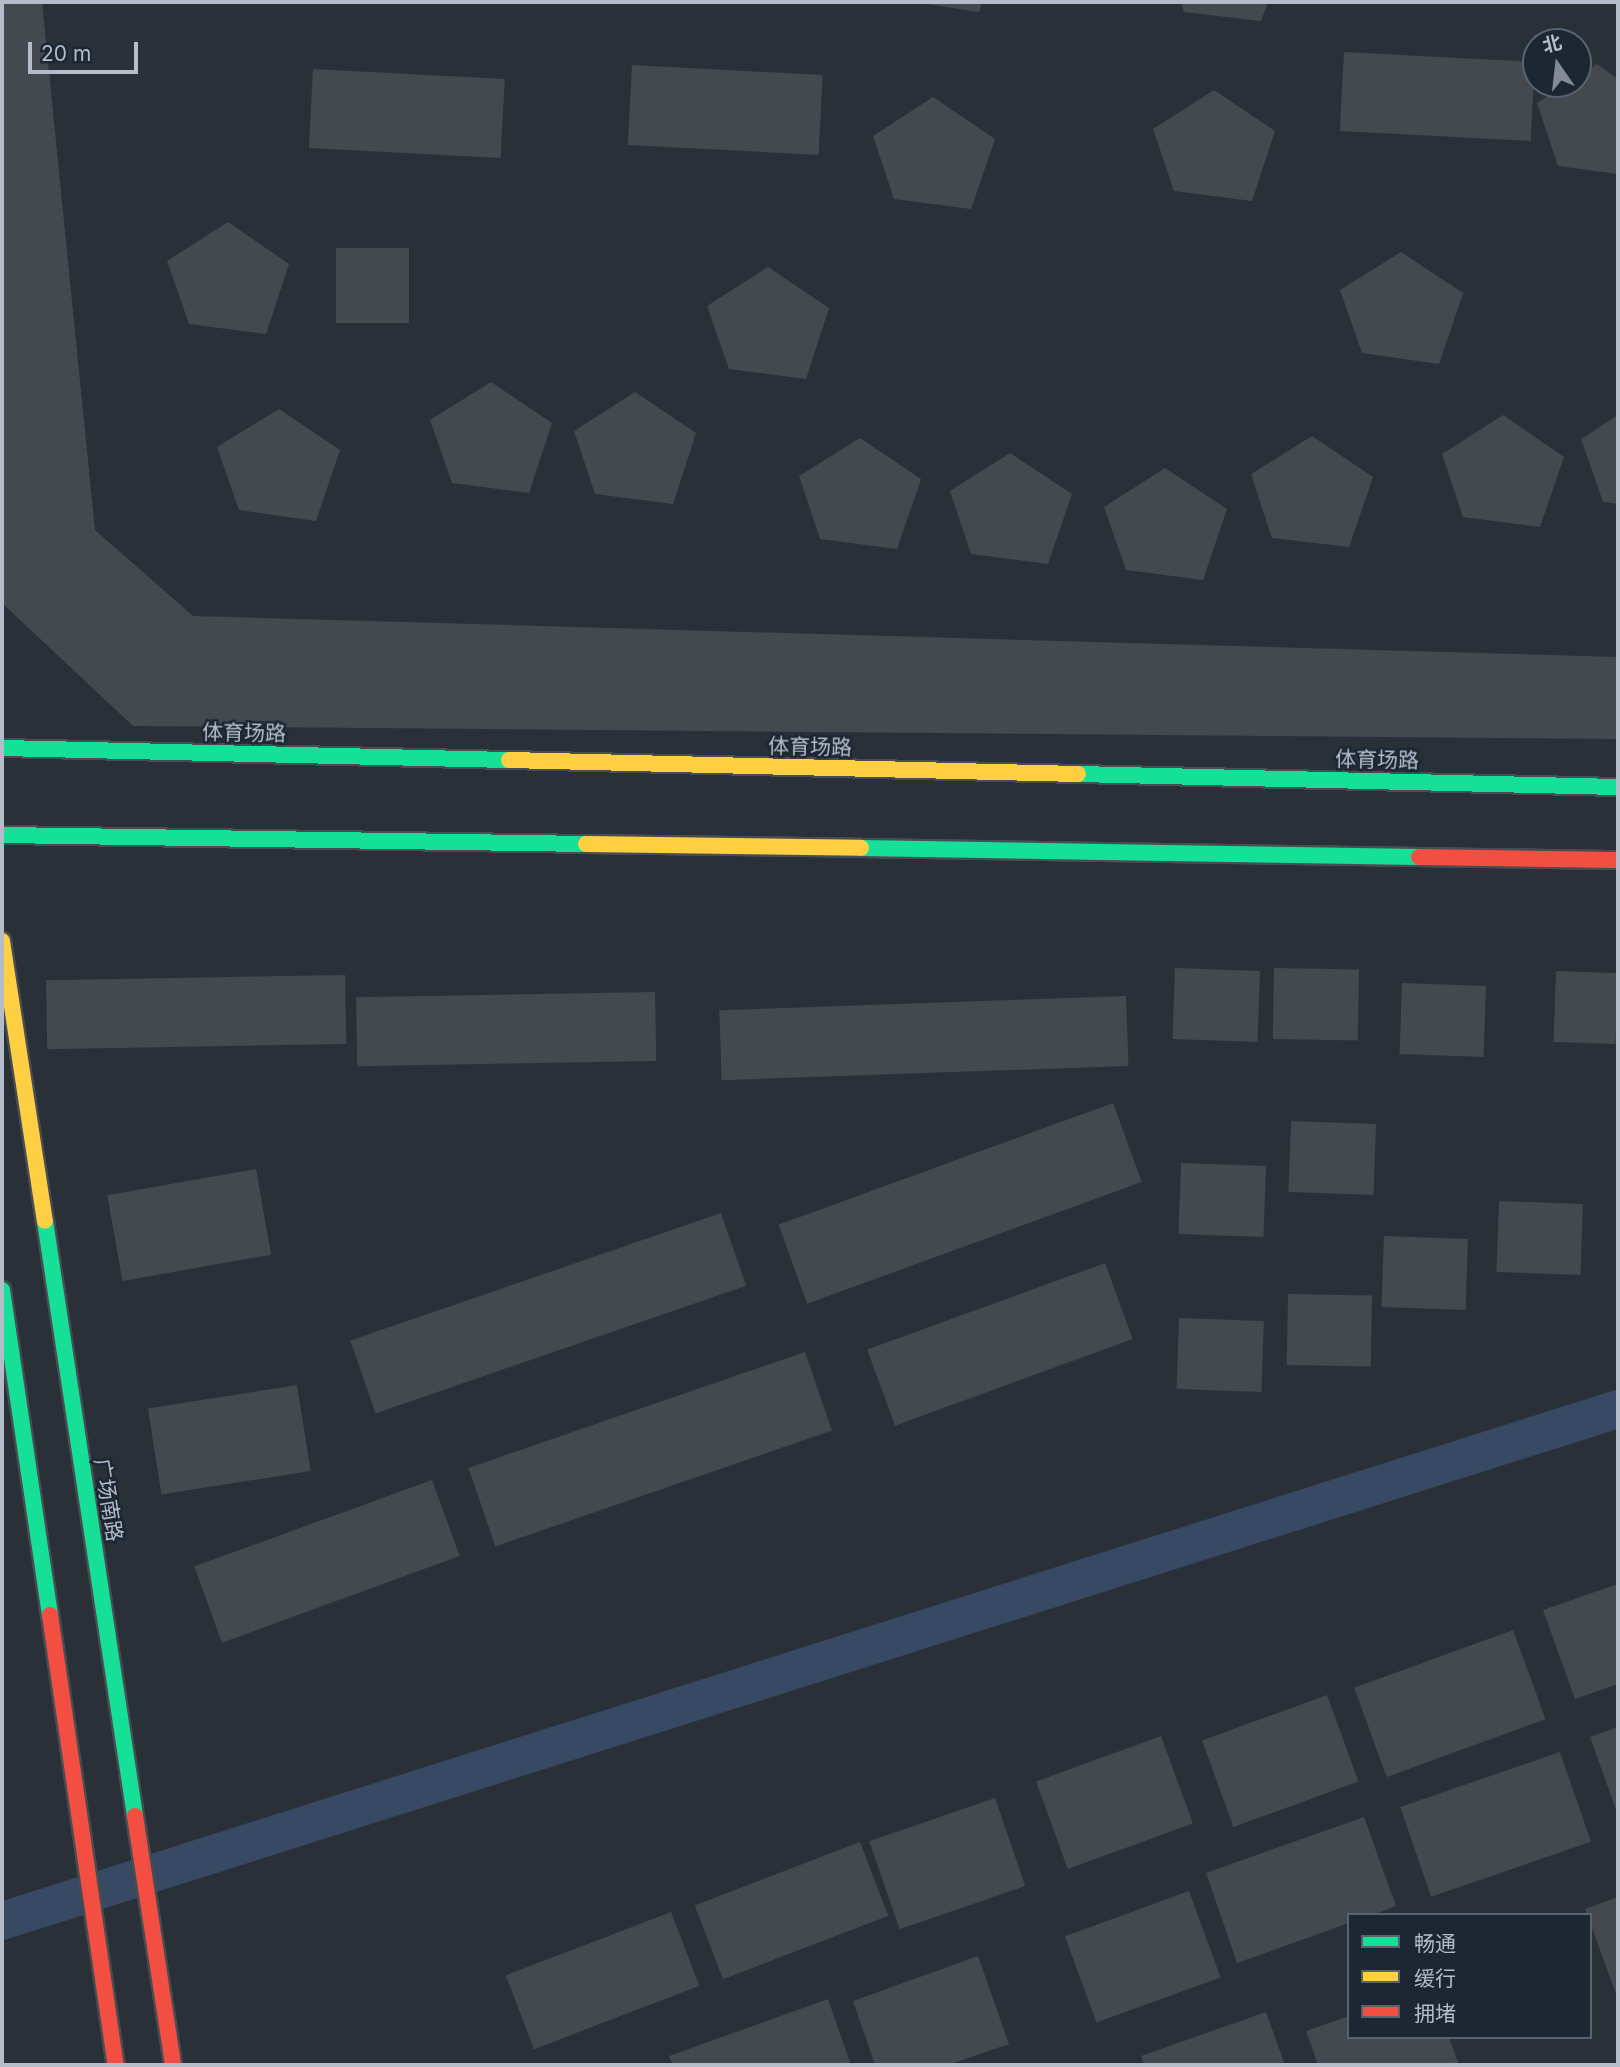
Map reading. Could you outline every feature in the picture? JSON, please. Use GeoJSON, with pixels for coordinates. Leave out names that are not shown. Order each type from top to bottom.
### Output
{"type":"FeatureCollection","features":[{"type":"Feature","properties":{"kind":"main road","name":"体育场路"},"geometry":{"type":"LineString","coordinates":[[2,748],[1618,787]]}},
{"type":"Feature","properties":{"kind":"main road"},"geometry":{"type":"LineString","coordinates":[[2,835],[1618,860]]}},
{"type":"Feature","properties":{"kind":"main road","name":"广场南路"},"geometry":{"type":"LineString","coordinates":[[2,941],[173,2065]]}},
{"type":"Feature","properties":{"kind":"main road"},"geometry":{"type":"LineString","coordinates":[[2,1290],[116,2065]]}},
{"type":"Feature","properties":{"kind":"building"},"geometry":{"type":"Polygon","coordinates":[[[2,2],[42,2],[95,530],[193,616],[1618,657],[1618,739],[133,726],[2,603],[2,2]]]}},
{"type":"Feature","properties":{"kind":"building"},"geometry":{"type":"Polygon","coordinates":[[[914,2],[982,2],[979,12],[914,2]]]}},
{"type":"Feature","properties":{"kind":"building"},"geometry":{"type":"Polygon","coordinates":[[[1181,2],[1268,2],[1261,21],[1184,12],[1181,2]]]}},
{"type":"Feature","properties":{"kind":"building"},"geometry":{"type":"Polygon","coordinates":[[[1344,52],[1522,61],[1522,98],[1533,98],[1531,141],[1340,131],[1344,52]]]}},
{"type":"Feature","properties":{"kind":"building"},"geometry":{"type":"Polygon","coordinates":[[[1597,64],[1618,79],[1618,174],[1558,166],[1537,103],[1545,98],[1592,98],[1592,67],[1597,64]]]}},
{"type":"Feature","properties":{"kind":"building"},"geometry":{"type":"Polygon","coordinates":[[[632,65],[823,75],[819,155],[628,145],[632,65]]]}},
{"type":"Feature","properties":{"kind":"building"},"geometry":{"type":"Polygon","coordinates":[[[313,69],[505,79],[501,158],[309,148],[313,69]]]}},
{"type":"Feature","properties":{"kind":"building"},"geometry":{"type":"Polygon","coordinates":[[[1214,90],[1275,131],[1252,201],[1174,191],[1153,129],[1214,90]]]}},
{"type":"Feature","properties":{"kind":"building"},"geometry":{"type":"Polygon","coordinates":[[[933,97],[995,139],[971,209],[894,199],[873,136],[933,97]]]}},
{"type":"Feature","properties":{"kind":"building"},"geometry":{"type":"Polygon","coordinates":[[[228,222],[289,264],[266,334],[189,324],[167,261],[228,222]]]}},
{"type":"Feature","properties":{"kind":"building"},"geometry":{"type":"Polygon","coordinates":[[[336,248],[409,248],[409,323],[336,323],[336,248]]]}},
{"type":"Feature","properties":{"kind":"building"},"geometry":{"type":"Polygon","coordinates":[[[1401,252],[1463,293],[1439,364],[1362,353],[1340,290],[1401,252]]]}},
{"type":"Feature","properties":{"kind":"building"},"geometry":{"type":"Polygon","coordinates":[[[768,267],[829,308],[806,379],[729,369],[707,306],[768,267]]]}},
{"type":"Feature","properties":{"kind":"building"},"geometry":{"type":"Polygon","coordinates":[[[491,382],[552,423],[529,493],[452,483],[430,420],[491,382]]]}},
{"type":"Feature","properties":{"kind":"building"},"geometry":{"type":"Polygon","coordinates":[[[635,392],[696,433],[673,504],[595,494],[574,431],[635,392]]]}},
{"type":"Feature","properties":{"kind":"building"},"geometry":{"type":"Polygon","coordinates":[[[279,409],[340,450],[316,521],[239,510],[217,447],[279,409]]]}},
{"type":"Feature","properties":{"kind":"building"},"geometry":{"type":"Polygon","coordinates":[[[1503,415],[1564,457],[1540,527],[1463,517],[1442,454],[1503,415]]]}},
{"type":"Feature","properties":{"kind":"building"},"geometry":{"type":"Polygon","coordinates":[[[1618,415],[1618,504],[1603,502],[1581,439],[1618,415]]]}},
{"type":"Feature","properties":{"kind":"building"},"geometry":{"type":"Polygon","coordinates":[[[1312,436],[1373,477],[1349,547],[1272,538],[1251,474],[1312,436]]]}},
{"type":"Feature","properties":{"kind":"building"},"geometry":{"type":"Polygon","coordinates":[[[860,438],[921,479],[897,549],[820,539],[799,476],[860,438]]]}},
{"type":"Feature","properties":{"kind":"building"},"geometry":{"type":"Polygon","coordinates":[[[1010,453],[1072,494],[1048,564],[971,554],[950,491],[1010,453]]]}},
{"type":"Feature","properties":{"kind":"building"},"geometry":{"type":"Polygon","coordinates":[[[1165,468],[1227,509],[1203,580],[1126,570],[1104,507],[1165,468]]]}},
{"type":"Feature","properties":{"kind":"building"},"geometry":{"type":"Polygon","coordinates":[[[1175,968],[1260,971],[1257,1042],[1173,1039],[1175,968]]]}},
{"type":"Feature","properties":{"kind":"building"},"geometry":{"type":"Polygon","coordinates":[[[1274,968],[1359,969],[1358,1040],[1273,1039],[1274,968]]]}},
{"type":"Feature","properties":{"kind":"building"},"geometry":{"type":"Polygon","coordinates":[[[1556,971],[1618,973],[1615,1044],[1554,1042],[1556,971]]]}},
{"type":"Feature","properties":{"kind":"building"},"geometry":{"type":"Polygon","coordinates":[[[345,975],[346,1044],[47,1049],[46,980],[345,975]]]}},
{"type":"Feature","properties":{"kind":"building"},"geometry":{"type":"Polygon","coordinates":[[[1402,983],[1486,986],[1483,1057],[1400,1054],[1402,983]]]}},
{"type":"Feature","properties":{"kind":"building"},"geometry":{"type":"Polygon","coordinates":[[[655,992],[656,1061],[357,1066],[356,997],[655,992]]]}},
{"type":"Feature","properties":{"kind":"building"},"geometry":{"type":"Polygon","coordinates":[[[1126,996],[1128,1066],[722,1080],[719,1010],[1126,996]]]}},
{"type":"Feature","properties":{"kind":"building"},"geometry":{"type":"Polygon","coordinates":[[[1113,1103],[1142,1182],[807,1304],[778,1225],[1113,1103]]]}},
{"type":"Feature","properties":{"kind":"building"},"geometry":{"type":"Polygon","coordinates":[[[1291,1121],[1376,1124],[1373,1195],[1289,1192],[1291,1121]]]}},
{"type":"Feature","properties":{"kind":"building"},"geometry":{"type":"Polygon","coordinates":[[[1181,1163],[1266,1166],[1263,1237],[1179,1234],[1181,1163]]]}},
{"type":"Feature","properties":{"kind":"building"},"geometry":{"type":"Polygon","coordinates":[[[256,1169],[271,1255],[122,1281],[107,1195],[256,1169]]]}},
{"type":"Feature","properties":{"kind":"building"},"geometry":{"type":"Polygon","coordinates":[[[1499,1201],[1583,1204],[1580,1275],[1497,1272],[1499,1201]]]}},
{"type":"Feature","properties":{"kind":"building"},"geometry":{"type":"Polygon","coordinates":[[[721,1213],[746,1286],[375,1413],[350,1341],[721,1213]]]}},
{"type":"Feature","properties":{"kind":"building"},"geometry":{"type":"Polygon","coordinates":[[[1384,1236],[1468,1239],[1465,1310],[1382,1307],[1384,1236]]]}},
{"type":"Feature","properties":{"kind":"building"},"geometry":{"type":"Polygon","coordinates":[[[1105,1263],[1133,1339],[895,1426],[867,1350],[1105,1263]]]}},
{"type":"Feature","properties":{"kind":"building"},"geometry":{"type":"Polygon","coordinates":[[[1288,1294],[1372,1295],[1371,1366],[1287,1365],[1288,1294]]]}},
{"type":"Feature","properties":{"kind":"building"},"geometry":{"type":"Polygon","coordinates":[[[1179,1318],[1264,1321],[1261,1392],[1177,1389],[1179,1318]]]}},
{"type":"Feature","properties":{"kind":"building"},"geometry":{"type":"Polygon","coordinates":[[[805,1352],[832,1430],[495,1546],[468,1468],[805,1352]]]}},
{"type":"Feature","properties":{"kind":"building"},"geometry":{"type":"Polygon","coordinates":[[[297,1385],[311,1471],[161,1495],[148,1409],[297,1385]]]}},
{"type":"Feature","properties":{"kind":"building"},"geometry":{"type":"Polygon","coordinates":[[[432,1480],[460,1556],[222,1643],[194,1567],[432,1480]]]}},
{"type":"Feature","properties":{"kind":"building"},"geometry":{"type":"Polygon","coordinates":[[[1618,1584],[1618,1684],[1575,1699],[1543,1610],[1618,1584]]]}},
{"type":"Feature","properties":{"kind":"building"},"geometry":{"type":"Polygon","coordinates":[[[1513,1630],[1545,1719],[1387,1777],[1354,1688],[1513,1630]]]}},
{"type":"Feature","properties":{"kind":"building"},"geometry":{"type":"Polygon","coordinates":[[[1327,1695],[1358,1781],[1233,1827],[1202,1740],[1327,1695]]]}},
{"type":"Feature","properties":{"kind":"building"},"geometry":{"type":"Polygon","coordinates":[[[1618,1727],[1618,1815],[1590,1737],[1618,1727]]]}},
{"type":"Feature","properties":{"kind":"building"},"geometry":{"type":"Polygon","coordinates":[[[1161,1736],[1193,1823],[1068,1869],[1036,1781],[1161,1736]]]}},
{"type":"Feature","properties":{"kind":"building"},"geometry":{"type":"Polygon","coordinates":[[[1560,1752],[1591,1842],[1431,1897],[1400,1807],[1560,1752]]]}},
{"type":"Feature","properties":{"kind":"building"},"geometry":{"type":"Polygon","coordinates":[[[995,1798],[1025,1886],[900,1929],[869,1841],[995,1798]]]}},
{"type":"Feature","properties":{"kind":"building"},"geometry":{"type":"Polygon","coordinates":[[[1364,1817],[1396,1906],[1377,1913],[1347,1913],[1347,1924],[1237,1963],[1206,1873],[1364,1817]]]}},
{"type":"Feature","properties":{"kind":"building"},"geometry":{"type":"Polygon","coordinates":[[[860,1842],[888,1916],[723,1979],[695,1905],[860,1842]]]}},
{"type":"Feature","properties":{"kind":"building"},"geometry":{"type":"Polygon","coordinates":[[[1189,1891],[1220,1977],[1096,2023],[1065,1936],[1189,1891]]]}},
{"type":"Feature","properties":{"kind":"building"},"geometry":{"type":"Polygon","coordinates":[[[1618,1897],[1618,1999],[1592,1928],[1592,1913],[1586,1913],[1585,1909],[1618,1897]]]}},
{"type":"Feature","properties":{"kind":"building"},"geometry":{"type":"Polygon","coordinates":[[[671,1912],[699,1986],[534,2049],[506,1975],[671,1912]]]}},
{"type":"Feature","properties":{"kind":"building"},"geometry":{"type":"Polygon","coordinates":[[[978,1956],[1009,2044],[948,2065],[875,2065],[853,2001],[978,1956]]]}},
{"type":"Feature","properties":{"kind":"building"},"geometry":{"type":"Polygon","coordinates":[[[828,1999],[851,2065],[673,2065],[669,2056],[828,1999]]]}},
{"type":"Feature","properties":{"kind":"building"},"geometry":{"type":"Polygon","coordinates":[[[1266,2012],[1285,2065],[1144,2065],[1141,2056],[1266,2012]]]}},
{"type":"Feature","properties":{"kind":"building"},"geometry":{"type":"Polygon","coordinates":[[[1347,2017],[1347,2039],[1450,2039],[1459,2065],[1318,2065],[1306,2031],[1347,2017]]]}},
{"type":"Feature","properties":{"kind":"waterway"},"geometry":{"type":"LineString","coordinates":[[2,1921],[1618,1409]]}},
{"type":"Feature","properties":{"kind":"traffic: fast"},"geometry":{"type":"LineString","coordinates":[[2,748],[509,760]]}},
{"type":"Feature","properties":{"kind":"traffic: fast"},"geometry":{"type":"LineString","coordinates":[[1078,774],[1618,787]]}},
{"type":"Feature","properties":{"kind":"traffic: fast"},"geometry":{"type":"LineString","coordinates":[[2,835],[586,844]]}},
{"type":"Feature","properties":{"kind":"traffic: fast"},"geometry":{"type":"LineString","coordinates":[[861,848],[1419,857]]}},
{"type":"Feature","properties":{"kind":"traffic: fast"},"geometry":{"type":"LineString","coordinates":[[45,1221],[135,1816]]}},
{"type":"Feature","properties":{"kind":"traffic: fast"},"geometry":{"type":"LineString","coordinates":[[2,1290],[50,1615]]}},
{"type":"Feature","properties":{"kind":"traffic: slow"},"geometry":{"type":"LineString","coordinates":[[509,760],[1078,774]]}},
{"type":"Feature","properties":{"kind":"traffic: slow"},"geometry":{"type":"LineString","coordinates":[[586,844],[861,848]]}},
{"type":"Feature","properties":{"kind":"traffic: slow"},"geometry":{"type":"LineString","coordinates":[[2,941],[45,1221]]}},
{"type":"Feature","properties":{"kind":"traffic: jam"},"geometry":{"type":"LineString","coordinates":[[1419,857],[1618,860]]}},
{"type":"Feature","properties":{"kind":"traffic: jam"},"geometry":{"type":"LineString","coordinates":[[50,1615],[116,2065]]}},
{"type":"Feature","properties":{"kind":"traffic: jam"},"geometry":{"type":"LineString","coordinates":[[135,1816],[173,2065]]}}]}
